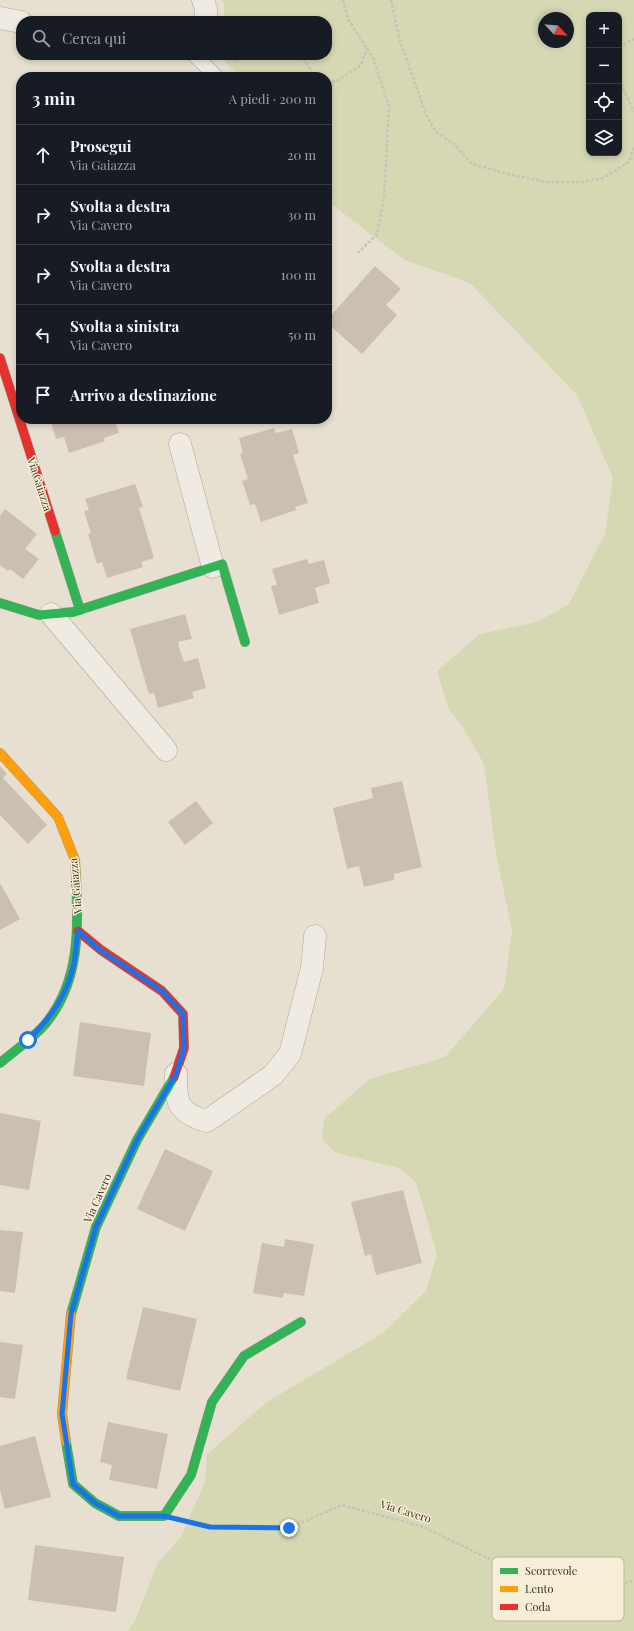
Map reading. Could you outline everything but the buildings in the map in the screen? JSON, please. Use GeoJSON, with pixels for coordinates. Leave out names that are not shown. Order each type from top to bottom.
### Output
{"type":"FeatureCollection","features":[{"type":"Feature","properties":{"kind":"street"},"geometry":{"type":"LineString","coordinates":[[203,0],[206,16]]}},
{"type":"Feature","properties":{"kind":"street"},"geometry":{"type":"LineString","coordinates":[[0,18],[16,21]]}},
{"type":"Feature","properties":{"kind":"street","name":"Via Gaiazza"},"geometry":{"type":"LineString","coordinates":[[0,358],[16,408]]}},
{"type":"Feature","properties":{"kind":"street","name":"Via Gaiazza"},"geometry":{"type":"LineString","coordinates":[[21,424],[80,610]]}},
{"type":"Feature","properties":{"kind":"street"},"geometry":{"type":"LineString","coordinates":[[180,444],[213,567]]}},
{"type":"Feature","properties":{"kind":"street"},"geometry":{"type":"LineString","coordinates":[[0,603],[39,615],[80,610],[222,564],[245,642]]}},
{"type":"Feature","properties":{"kind":"street"},"geometry":{"type":"LineString","coordinates":[[51,614],[166,750]]}},
{"type":"Feature","properties":{"kind":"street","name":"Via Gaiazza"},"geometry":{"type":"LineString","coordinates":[[0,753],[58,817],[75,860],[78,931],[72,971],[63,996],[46,1023],[0,1064]]}},
{"type":"Feature","properties":{"kind":"street","name":"Via Cavero"},"geometry":{"type":"LineString","coordinates":[[78,931],[100,950],[162,991],[183,1014],[184,1048],[176,1074],[137,1140],[96,1227],[71,1314],[62,1414],[73,1484],[95,1503],[119,1516],[164,1516]]}},
{"type":"Feature","properties":{"kind":"street"},"geometry":{"type":"LineString","coordinates":[[176,1074],[176,1099],[190,1116],[207,1121],[273,1075],[290,1054],[312,968],[315,936]]}},
{"type":"Feature","properties":{"kind":"street"},"geometry":{"type":"LineString","coordinates":[[164,1516],[191,1475],[212,1402],[244,1356],[301,1322]]}},
{"type":"Feature","properties":{"kind":"lane"},"geometry":{"type":"LineString","coordinates":[[199,60],[212,72]]}},
{"type":"Feature","properties":{"kind":"path"},"geometry":{"type":"LineString","coordinates":[[343,0],[348,19],[373,58],[389,106],[384,198],[377,234],[358,253]]}},
{"type":"Feature","properties":{"kind":"path"},"geometry":{"type":"LineString","coordinates":[[391,0],[400,41],[426,114],[436,132],[454,144],[472,164],[508,174],[546,182],[581,182],[603,178],[629,162],[634,148]]}},
{"type":"Feature","properties":{"kind":"path"},"geometry":{"type":"LineString","coordinates":[[622,45],[634,39]]}},
{"type":"Feature","properties":{"kind":"path"},"geometry":{"type":"LineString","coordinates":[[332,82],[339,80],[361,65],[367,48]]}},
{"type":"Feature","properties":{"kind":"path"},"geometry":{"type":"LineString","coordinates":[[304,60],[310,68],[310,72]]}},
{"type":"Feature","properties":{"kind":"path"},"geometry":{"type":"LineString","coordinates":[[621,84],[634,112]]}},
{"type":"Feature","properties":{"kind":"path","name":"Via Cavero"},"geometry":{"type":"LineString","coordinates":[[164,1516],[210,1527],[289,1528],[342,1505],[421,1526],[492,1560]]}},
{"type":"Feature","properties":{"kind":"path","name":"Via Cavero"},"geometry":{"type":"LineString","coordinates":[[624,1583],[634,1581]]}},
{"type":"Feature","properties":{"kind":"green space"},"geometry":{"type":"Polygon","coordinates":[[[221,0],[634,0],[634,1631],[128,1631],[135,1621],[157,1564],[181,1537],[205,1482],[207,1454],[267,1402],[383,1333],[426,1291],[437,1254],[416,1182],[400,1168],[336,1153],[322,1139],[324,1119],[370,1079],[445,1057],[504,989],[512,931],[495,848],[484,764],[463,727],[449,710],[437,671],[480,634],[537,622],[569,604],[605,534],[613,478],[577,395],[470,283],[405,260],[332,205],[332,72],[235,72],[225,61],[332,60],[332,16],[224,16],[224,4],[221,0]]]}},
{"type":"Feature","properties":{"kind":"traffic: fast"},"geometry":{"type":"LineString","coordinates":[[55,531],[80,610]]}},
{"type":"Feature","properties":{"kind":"traffic: fast"},"geometry":{"type":"LineString","coordinates":[[0,603],[39,615],[73,612],[222,564],[245,642]]}},
{"type":"Feature","properties":{"kind":"traffic: fast"},"geometry":{"type":"LineString","coordinates":[[0,1063],[30,1039],[46,1023],[66,989],[75,952],[77,934],[76,876]]}},
{"type":"Feature","properties":{"kind":"traffic: fast"},"geometry":{"type":"LineString","coordinates":[[71,1314],[96,1227],[137,1140],[174,1077]]}},
{"type":"Feature","properties":{"kind":"traffic: fast"},"geometry":{"type":"LineString","coordinates":[[66,1442],[73,1484],[95,1503],[119,1516],[164,1516],[191,1475],[212,1402],[244,1356],[301,1322]]}},
{"type":"Feature","properties":{"kind":"traffic: slow"},"geometry":{"type":"LineString","coordinates":[[0,753],[58,817],[75,860],[76,876]]}},
{"type":"Feature","properties":{"kind":"traffic: slow"},"geometry":{"type":"LineString","coordinates":[[66,1442],[62,1414],[71,1314]]}},
{"type":"Feature","properties":{"kind":"traffic: jam"},"geometry":{"type":"LineString","coordinates":[[0,358],[16,408]]}},
{"type":"Feature","properties":{"kind":"traffic: jam"},"geometry":{"type":"LineString","coordinates":[[21,424],[55,531]]}},
{"type":"Feature","properties":{"kind":"traffic: jam"},"geometry":{"type":"LineString","coordinates":[[78,931],[101,950],[162,991],[183,1014],[184,1048],[174,1077]]}},
{"type":"Feature","properties":{"kind":"route"},"geometry":{"type":"LineString","coordinates":[[28,1040],[46,1023],[63,996],[72,971],[78,931],[100,950],[162,991],[183,1014],[184,1048],[176,1074],[137,1140],[96,1227],[71,1314],[62,1414],[73,1484],[95,1503],[119,1516],[164,1516],[210,1527],[289,1528]]}}]}
